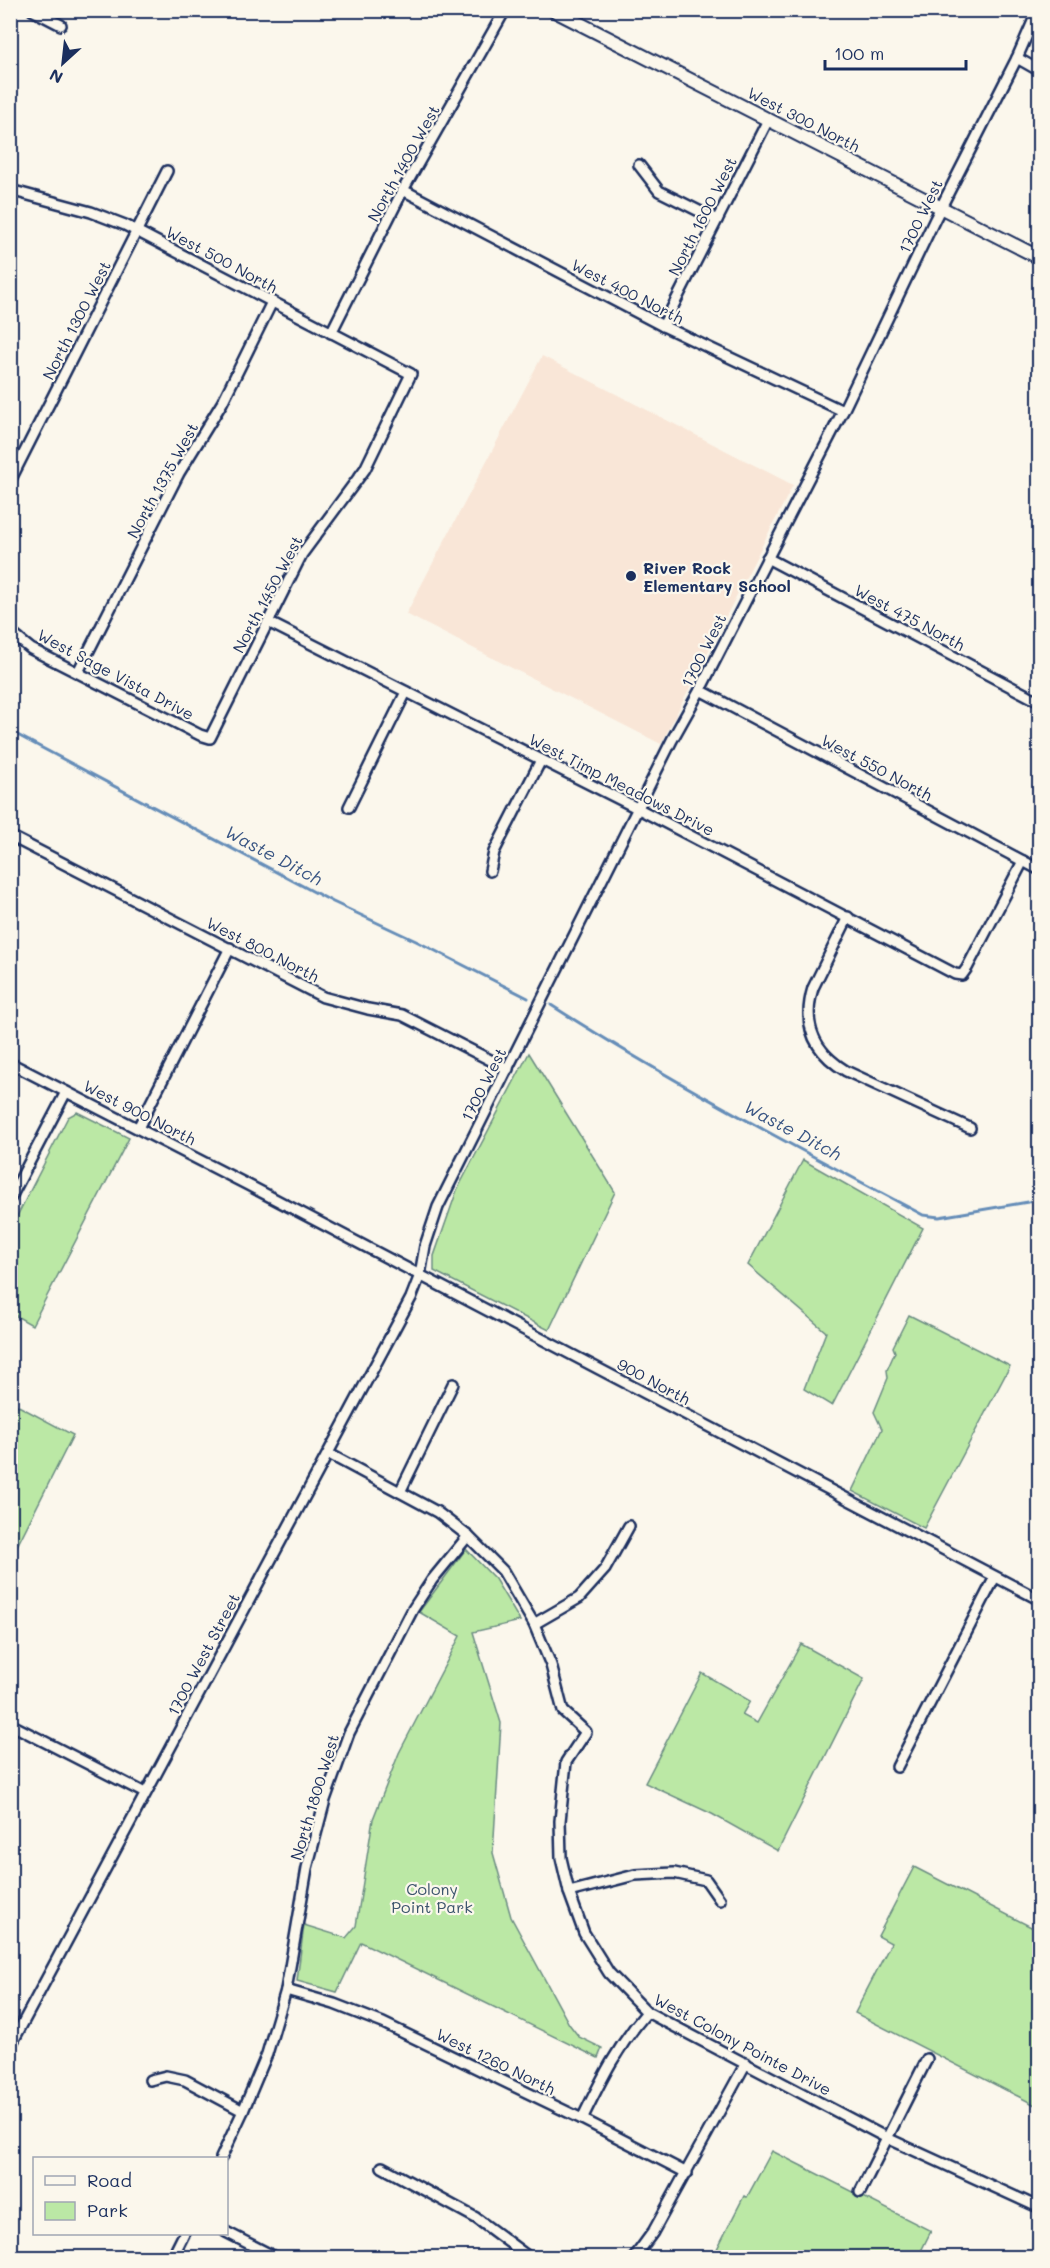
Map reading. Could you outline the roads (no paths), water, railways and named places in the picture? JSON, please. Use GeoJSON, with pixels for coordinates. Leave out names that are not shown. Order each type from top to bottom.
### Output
{"type":"FeatureCollection","features":[{"type":"Feature","properties":{"kind":"street"},"geometry":{"type":"LineString","coordinates":[[32,10],[61,26]]}},
{"type":"Feature","properties":{"kind":"street","name":"North 1400 West"},"geometry":{"type":"LineString","coordinates":[[331,333],[403,190],[505,10]]}},
{"type":"Feature","properties":{"kind":"street","name":"West 300 North"},"geometry":{"type":"LineString","coordinates":[[553,10],[1040,258]]}},
{"type":"Feature","properties":{"kind":"street","name":"1700 West"},"geometry":{"type":"LineString","coordinates":[[420,1275],[425,1246],[438,1207],[672,740],[843,411],[941,208],[1017,58],[1038,10]]}},
{"type":"Feature","properties":{"kind":"street"},"geometry":{"type":"LineString","coordinates":[[1017,58],[1040,71]]}},
{"type":"Feature","properties":{"kind":"street","name":"North 1600 West"},"geometry":{"type":"LineString","coordinates":[[663,326],[768,120]]}},
{"type":"Feature","properties":{"kind":"street"},"geometry":{"type":"LineString","coordinates":[[639,165],[659,191],[717,220]]}},
{"type":"Feature","properties":{"kind":"street","name":"North 1300 West"},"geometry":{"type":"LineString","coordinates":[[10,481],[167,171]]}},
{"type":"Feature","properties":{"kind":"street","name":"West 500 North"},"geometry":{"type":"LineString","coordinates":[[10,190],[91,212],[137,231],[411,374]]}},
{"type":"Feature","properties":{"kind":"street","name":"West 400 North"},"geometry":{"type":"LineString","coordinates":[[403,190],[663,326],[843,411]]}},
{"type":"Feature","properties":{"kind":"street","name":"North 1375 West"},"geometry":{"type":"LineString","coordinates":[[78,672],[179,473],[222,403],[272,302]]}},
{"type":"Feature","properties":{"kind":"street","name":"North 1450 West"},"geometry":{"type":"LineString","coordinates":[[210,738],[302,554],[364,469],[411,374]]}},
{"type":"Feature","properties":{"kind":"street","name":"West 475 North"},"geometry":{"type":"LineString","coordinates":[[767,558],[1040,702]]}},
{"type":"Feature","properties":{"kind":"street","name":"West Timp Meadows Drive"},"geometry":{"type":"LineString","coordinates":[[268,622],[638,808],[955,975],[962,975],[1023,861]]}},
{"type":"Feature","properties":{"kind":"street","name":"West Sage Vista Drive"},"geometry":{"type":"LineString","coordinates":[[10,632],[31,649],[210,738]]}},
{"type":"Feature","properties":{"kind":"street","name":"West 550 North"},"geometry":{"type":"LineString","coordinates":[[700,690],[1040,870]]}},
{"type":"Feature","properties":{"kind":"street"},"geometry":{"type":"LineString","coordinates":[[349,807],[406,692]]}},
{"type":"Feature","properties":{"kind":"street"},"geometry":{"type":"LineString","coordinates":[[490,871],[494,852],[541,759]]}},
{"type":"Feature","properties":{"kind":"street","name":"West 800 North"},"geometry":{"type":"LineString","coordinates":[[10,836],[323,997],[402,1015],[508,1069]]}},
{"type":"Feature","properties":{"kind":"street"},"geometry":{"type":"LineString","coordinates":[[848,917],[813,988],[809,1010],[812,1035],[824,1055],[834,1063],[970,1128]]}},
{"type":"Feature","properties":{"kind":"street"},"geometry":{"type":"LineString","coordinates":[[138,1128],[230,948]]}},
{"type":"Feature","properties":{"kind":"street","name":"West 900 North"},"geometry":{"type":"LineString","coordinates":[[10,1063],[255,1189]]}},
{"type":"Feature","properties":{"kind":"street"},"geometry":{"type":"LineString","coordinates":[[10,1199],[66,1092]]}},
{"type":"Feature","properties":{"kind":"street","name":"900 North"},"geometry":{"type":"LineString","coordinates":[[255,1189],[1040,1600]]}},
{"type":"Feature","properties":{"kind":"street","name":"1700 West Street"},"geometry":{"type":"LineString","coordinates":[[10,2047],[329,1454],[411,1298],[420,1275]]}},
{"type":"Feature","properties":{"kind":"street"},"geometry":{"type":"LineString","coordinates":[[400,1492],[453,1384]]}},
{"type":"Feature","properties":{"kind":"street","name":"West Colony Pointe Drive"},"geometry":{"type":"LineString","coordinates":[[329,1454],[437,1512],[468,1536],[503,1571],[534,1624],[551,1665],[563,1711],[586,1732],[566,1762],[560,1821],[561,1858],[569,1892],[584,1933],[609,1973],[647,2012],[887,2138],[1040,2208]]}},
{"type":"Feature","properties":{"kind":"street"},"geometry":{"type":"LineString","coordinates":[[534,1624],[579,1598],[605,1569],[628,1526]]}},
{"type":"Feature","properties":{"kind":"street","name":"North 1800 West"},"geometry":{"type":"LineString","coordinates":[[221,2157],[267,2054],[286,1990],[307,1868],[325,1800],[349,1733],[413,1609],[432,1580],[468,1536]]}},
{"type":"Feature","properties":{"kind":"street"},"geometry":{"type":"LineString","coordinates":[[897,1767],[995,1577]]}},
{"type":"Feature","properties":{"kind":"street"},"geometry":{"type":"LineString","coordinates":[[10,1724],[145,1793]]}},
{"type":"Feature","properties":{"kind":"street"},"geometry":{"type":"LineString","coordinates":[[569,1892],[635,1875],[674,1873],[706,1880],[720,1900]]}},
{"type":"Feature","properties":{"kind":"street","name":"West 1260 North"},"geometry":{"type":"LineString","coordinates":[[286,1990],[334,2004],[383,2023],[687,2172]]}},
{"type":"Feature","properties":{"kind":"street"},"geometry":{"type":"LineString","coordinates":[[582,2119],[609,2063],[627,2035],[647,2012]]}},
{"type":"Feature","properties":{"kind":"street"},"geometry":{"type":"LineString","coordinates":[[860,2192],[927,2059]]}},
{"type":"Feature","properties":{"kind":"street"},"geometry":{"type":"LineString","coordinates":[[634,2258],[653,2232],[746,2063]]}},
{"type":"Feature","properties":{"kind":"street"},"geometry":{"type":"LineString","coordinates":[[150,2080],[166,2076],[185,2080],[243,2111]]}},
{"type":"Feature","properties":{"kind":"street"},"geometry":{"type":"LineString","coordinates":[[382,2167],[476,2218],[530,2258]]}},
{"type":"Feature","properties":{"kind":"street"},"geometry":{"type":"LineString","coordinates":[[228,2233],[277,2258]]}},
{"type":"Feature","properties":{"kind":"street"},"geometry":{"type":"LineString","coordinates":[[172,2258],[184,2235]]}},
{"type":"Feature","properties":{"kind":"waterway","name":"Waste Ditch"},"geometry":{"type":"LineString","coordinates":[[10,731],[333,902],[528,998]]}},
{"type":"Feature","properties":{"kind":"waterway","name":"Waste Ditch"},"geometry":{"type":"LineString","coordinates":[[551,1005],[688,1088],[923,1215],[939,1217],[1040,1200]]}},
{"type":"Feature","properties":{"kind":"place","name":"River Rock Elementary School"},"geometry":{"type":"Point","coordinates":[631,576]}},
{"type":"Feature","properties":{"kind":"park label","name":"Colony Point Park"},"geometry":{"type":"Point","coordinates":[432,1897]}}]}
